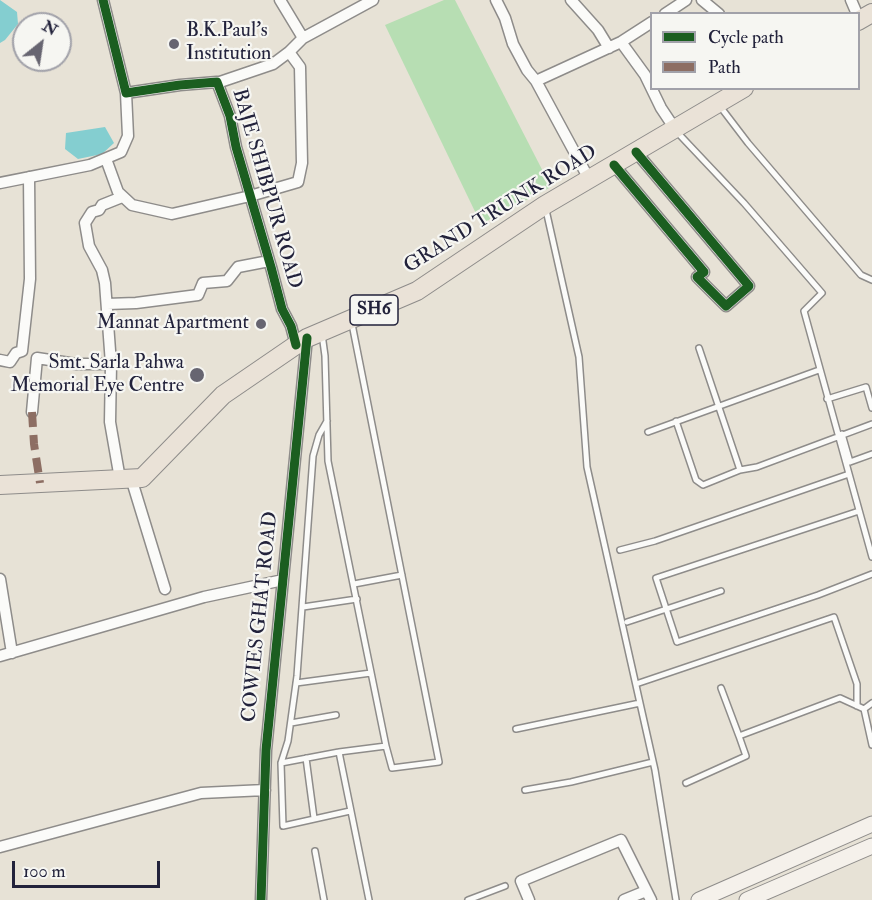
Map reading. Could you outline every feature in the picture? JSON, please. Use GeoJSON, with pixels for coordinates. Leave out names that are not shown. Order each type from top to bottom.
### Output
{"type":"FeatureCollection","features":[{"type":"Feature","properties":{"kind":"main road","name":"GRAND TRUNK ROAD"},"geometry":{"type":"LineString","coordinates":[[0,485],[142,478],[223,395],[308,338],[417,291],[545,205],[741,90]]}},
{"type":"Feature","properties":{"kind":"main road"},"geometry":{"type":"LineString","coordinates":[[699,900],[872,824]]}},
{"type":"Feature","properties":{"kind":"main road"},"geometry":{"type":"LineString","coordinates":[[747,900],[872,846]]}},
{"type":"Feature","properties":{"kind":"street"},"geometry":{"type":"LineString","coordinates":[[0,183],[90,165],[121,152],[128,136],[126,93],[103,0]]}},
{"type":"Feature","properties":{"kind":"street"},"geometry":{"type":"LineString","coordinates":[[280,0],[303,38]]}},
{"type":"Feature","properties":{"kind":"street"},"geometry":{"type":"LineString","coordinates":[[217,83],[273,64],[290,52],[303,38],[373,0]]}},
{"type":"Feature","properties":{"kind":"street"},"geometry":{"type":"LineString","coordinates":[[571,0],[598,30],[609,48]]}},
{"type":"Feature","properties":{"kind":"street"},"geometry":{"type":"LineString","coordinates":[[668,12],[686,0]]}},
{"type":"Feature","properties":{"kind":"street"},"geometry":{"type":"LineString","coordinates":[[702,0],[717,12]]}},
{"type":"Feature","properties":{"kind":"street"},"geometry":{"type":"LineString","coordinates":[[499,1],[513,44],[590,179]]}},
{"type":"Feature","properties":{"kind":"street"},"geometry":{"type":"LineString","coordinates":[[536,81],[621,42],[650,23]]}},
{"type":"Feature","properties":{"kind":"street"},"geometry":{"type":"LineString","coordinates":[[621,42],[650,85]]}},
{"type":"Feature","properties":{"kind":"street"},"geometry":{"type":"LineString","coordinates":[[106,159],[112,180],[122,196],[132,205],[172,214],[298,182],[302,163],[300,68],[290,52]]}},
{"type":"Feature","properties":{"kind":"street","name":"BAJE SHIBPUR ROAD"},"geometry":{"type":"LineString","coordinates":[[126,93],[180,85],[217,83],[230,116],[236,147],[282,309],[291,326],[308,338]]}},
{"type":"Feature","properties":{"kind":"street"},"geometry":{"type":"LineString","coordinates":[[652,90],[675,129]]}},
{"type":"Feature","properties":{"kind":"street"},"geometry":{"type":"LineString","coordinates":[[614,165],[704,272],[698,277],[726,306],[749,286],[636,152]]}},
{"type":"Feature","properties":{"kind":"street"},"geometry":{"type":"LineString","coordinates":[[22,351],[30,279],[29,177]]}},
{"type":"Feature","properties":{"kind":"street"},"geometry":{"type":"LineString","coordinates":[[122,196],[92,212],[85,223],[89,246],[102,270],[107,304],[111,364],[110,422],[125,478],[165,588]]}},
{"type":"Feature","properties":{"kind":"street"},"geometry":{"type":"LineString","coordinates":[[107,304],[136,303],[198,295],[203,283],[227,281],[238,267],[269,261]]}},
{"type":"Feature","properties":{"kind":"street","name":"COWIES GHAT ROAD"},"geometry":{"type":"LineString","coordinates":[[261,900],[266,750],[308,338]]}},
{"type":"Feature","properties":{"kind":"street"},"geometry":{"type":"LineString","coordinates":[[0,360],[10,362],[16,353],[22,351],[37,358],[76,364],[111,364]]}},
{"type":"Feature","properties":{"kind":"street"},"geometry":{"type":"LineString","coordinates":[[32,412],[37,358]]}},
{"type":"Feature","properties":{"kind":"street"},"geometry":{"type":"LineString","coordinates":[[0,579],[12,653]]}},
{"type":"Feature","properties":{"kind":"street"},"geometry":{"type":"LineString","coordinates":[[0,656],[204,597],[283,580]]}},
{"type":"Feature","properties":{"kind":"street"},"geometry":{"type":"LineString","coordinates":[[0,847],[201,793],[265,790]]}},
{"type":"Feature","properties":{"kind":"street"},"geometry":{"type":"LineString","coordinates":[[529,900],[521,881],[621,840],[649,895],[624,900]]}},
{"type":"Feature","properties":{"kind":"lane"},"geometry":{"type":"LineString","coordinates":[[718,104],[748,143],[861,275],[872,280]]}},
{"type":"Feature","properties":{"kind":"lane"},"geometry":{"type":"LineString","coordinates":[[675,129],[744,202],[822,293],[804,310],[827,399],[850,462],[872,454]]}},
{"type":"Feature","properties":{"kind":"lane"},"geometry":{"type":"LineString","coordinates":[[545,205],[579,357],[587,467],[653,762],[676,900]]}},
{"type":"Feature","properties":{"kind":"lane"},"geometry":{"type":"LineString","coordinates":[[308,338],[325,356],[328,461],[392,768],[439,762],[351,320]]}},
{"type":"Feature","properties":{"kind":"lane"},"geometry":{"type":"LineString","coordinates":[[699,348],[740,470]]}},
{"type":"Feature","properties":{"kind":"lane"},"geometry":{"type":"LineString","coordinates":[[648,432],[819,370]]}},
{"type":"Feature","properties":{"kind":"lane"},"geometry":{"type":"LineString","coordinates":[[827,399],[866,387],[872,408]]}},
{"type":"Feature","properties":{"kind":"lane"},"geometry":{"type":"LineString","coordinates":[[327,421],[319,435],[313,456],[296,682],[288,741],[281,763],[283,826],[350,811]]}},
{"type":"Feature","properties":{"kind":"lane"},"geometry":{"type":"LineString","coordinates":[[676,421],[696,480],[703,485],[872,424]]}},
{"type":"Feature","properties":{"kind":"lane"},"geometry":{"type":"LineString","coordinates":[[840,435],[872,556]]}},
{"type":"Feature","properties":{"kind":"lane"},"geometry":{"type":"LineString","coordinates":[[620,550],[655,541],[849,474]]}},
{"type":"Feature","properties":{"kind":"lane"},"geometry":{"type":"LineString","coordinates":[[859,511],[656,579],[676,642],[818,595],[872,574]]}},
{"type":"Feature","properties":{"kind":"lane"},"geometry":{"type":"LineString","coordinates":[[354,584],[402,575]]}},
{"type":"Feature","properties":{"kind":"lane"},"geometry":{"type":"LineString","coordinates":[[627,622],[720,591]]}},
{"type":"Feature","properties":{"kind":"lane"},"geometry":{"type":"LineString","coordinates":[[303,607],[357,599]]}},
{"type":"Feature","properties":{"kind":"lane"},"geometry":{"type":"LineString","coordinates":[[636,684],[834,617],[857,684],[872,745]]}},
{"type":"Feature","properties":{"kind":"lane"},"geometry":{"type":"LineString","coordinates":[[296,682],[371,673]]}},
{"type":"Feature","properties":{"kind":"lane"},"geometry":{"type":"LineString","coordinates":[[686,783],[746,756],[721,688]]}},
{"type":"Feature","properties":{"kind":"lane"},"geometry":{"type":"LineString","coordinates":[[739,736],[840,698],[861,707],[872,703]]}},
{"type":"Feature","properties":{"kind":"lane"},"geometry":{"type":"LineString","coordinates":[[516,729],[640,703]]}},
{"type":"Feature","properties":{"kind":"lane"},"geometry":{"type":"LineString","coordinates":[[291,723],[336,714]]}},
{"type":"Feature","properties":{"kind":"lane"},"geometry":{"type":"LineString","coordinates":[[281,763],[386,746]]}},
{"type":"Feature","properties":{"kind":"lane"},"geometry":{"type":"LineString","coordinates":[[339,752],[369,900]]}},
{"type":"Feature","properties":{"kind":"lane"},"geometry":{"type":"LineString","coordinates":[[306,758],[314,818]]}},
{"type":"Feature","properties":{"kind":"lane"},"geometry":{"type":"LineString","coordinates":[[525,790],[571,782],[653,762]]}},
{"type":"Feature","properties":{"kind":"lane"},"geometry":{"type":"LineString","coordinates":[[315,851],[324,900]]}},
{"type":"Feature","properties":{"kind":"lane"},"geometry":{"type":"LineString","coordinates":[[468,900],[505,886]]}},
{"type":"Feature","properties":{"kind":"green space"},"geometry":{"type":"Polygon","coordinates":[[[444,0],[455,0],[551,187],[481,224],[385,25],[444,0]]]}},
{"type":"Feature","properties":{"kind":"water"},"geometry":{"type":"Polygon","coordinates":[[[0,0],[17,12],[12,12],[12,31],[0,43],[0,0]]]}},
{"type":"Feature","properties":{"kind":"water"},"geometry":{"type":"Polygon","coordinates":[[[105,127],[114,143],[102,154],[78,159],[65,149],[66,133],[105,127]]]}},
{"type":"Feature","properties":{"kind":"marked path"},"geometry":{"type":"LineString","coordinates":[[32,412],[40,483]]}},
{"type":"Feature","properties":{"kind":"cycle path"},"geometry":{"type":"LineString","coordinates":[[103,0],[126,93],[217,82],[230,116],[236,147],[282,309],[291,326],[296,345]]}},
{"type":"Feature","properties":{"kind":"cycle path"},"geometry":{"type":"LineString","coordinates":[[614,165],[704,272],[697,277],[726,306],[749,286],[636,152]]}},
{"type":"Feature","properties":{"kind":"cycle path"},"geometry":{"type":"LineString","coordinates":[[261,900],[266,750],[307,338]]}},
{"type":"Feature","properties":{"kind":"place","name":"B.K.Paul's Institution"},"geometry":{"type":"Point","coordinates":[174,44]}},
{"type":"Feature","properties":{"kind":"place","name":"Mannat Apartment"},"geometry":{"type":"Point","coordinates":[261,324]}},
{"type":"Feature","properties":{"kind":"place","name":"Smt. Sarla Pahwa Memorial Eye Centre"},"geometry":{"type":"Point","coordinates":[197,375]}}]}
